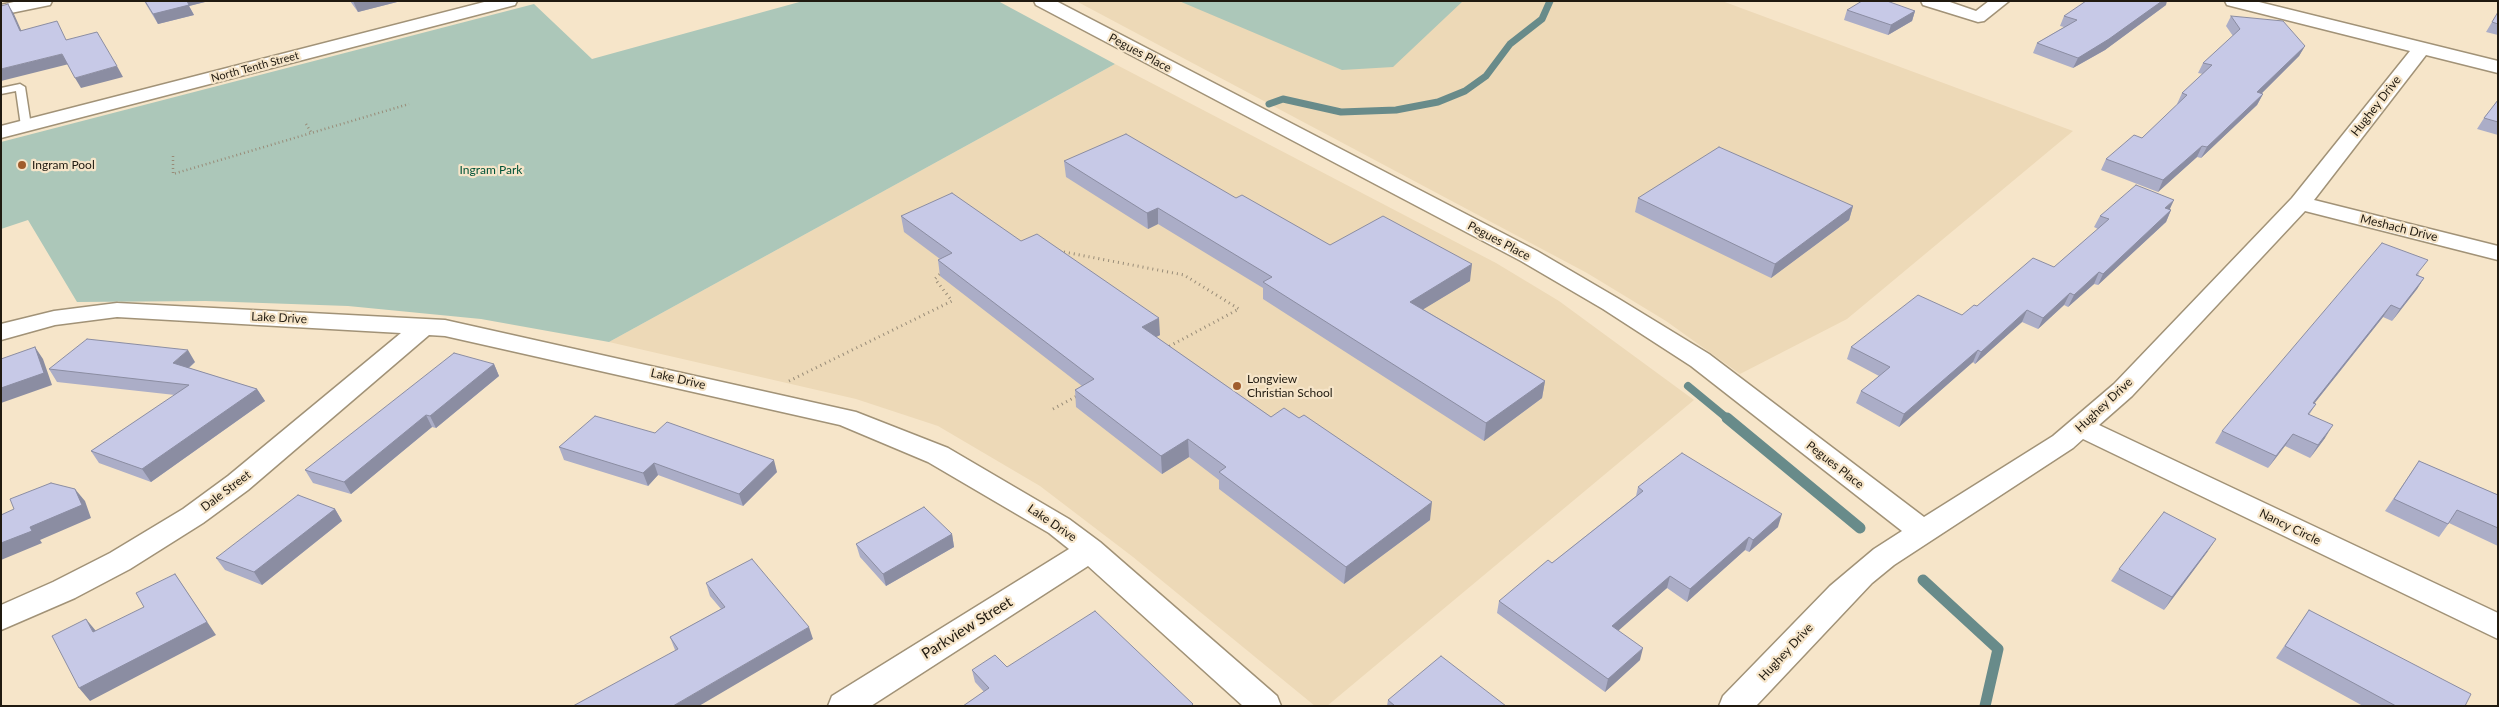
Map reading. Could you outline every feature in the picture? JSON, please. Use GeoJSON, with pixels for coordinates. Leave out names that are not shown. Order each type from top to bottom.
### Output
{"type":"FeatureCollection","features":[{"type":"Feature","properties":{"kind":"street"},"geometry":{"type":"LineString","coordinates":[[1,10],[44,1]]}},
{"type":"Feature","properties":{"kind":"street","name":"North Tenth Street"},"geometry":{"type":"LineString","coordinates":[[1,132],[509,1]]}},
{"type":"Feature","properties":{"kind":"street","name":"Pegues Place"},"geometry":{"type":"LineString","coordinates":[[1042,1],[1529,256],[1611,304],[1700,360],[1923,532]]}},
{"type":"Feature","properties":{"kind":"street"},"geometry":{"type":"LineString","coordinates":[[1928,1],[1978,17],[2001,1]]}},
{"type":"Feature","properties":{"kind":"street"},"geometry":{"type":"LineString","coordinates":[[2233,1],[2498,67]]}},
{"type":"Feature","properties":{"kind":"street","name":"Hughey Drive"},"geometry":{"type":"LineString","coordinates":[[1735,706],[1851,584],[1884,557],[2056,447],[2123,390],[2300,203],[2422,48]]}},
{"type":"Feature","properties":{"kind":"street","name":"Meshach Drive"},"geometry":{"type":"LineString","coordinates":[[2300,203],[2498,253]]}},
{"type":"Feature","properties":{"kind":"street","name":"Lake Drive"},"geometry":{"type":"LineString","coordinates":[[1,332],[54,318],[117,310],[424,326],[473,333],[847,418],[910,442],[971,472],[1059,526],[1090,550],[1265,706]]}},
{"type":"Feature","properties":{"kind":"street","name":"Dale Street"},"geometry":{"type":"LineString","coordinates":[[1,618],[64,590],[120,561],[193,516],[238,483],[424,326]]}},
{"type":"Feature","properties":{"kind":"street","name":"Nancy Circle"},"geometry":{"type":"LineString","coordinates":[[2081,427],[2498,627]]}},
{"type":"Feature","properties":{"kind":"street","name":"Parkview Street"},"geometry":{"type":"LineString","coordinates":[[844,706],[1090,550]]}},
{"type":"Feature","properties":{"kind":"lane"},"geometry":{"type":"LineString","coordinates":[[1,91],[20,87],[26,126]]}},
{"type":"Feature","properties":{"kind":"path"},"geometry":{"type":"LineString","coordinates":[[173,156],[173,174],[408,104]]}},
{"type":"Feature","properties":{"kind":"path"},"geometry":{"type":"LineString","coordinates":[[306,124],[311,132]]}},
{"type":"Feature","properties":{"kind":"path"},"geometry":{"type":"LineString","coordinates":[[1057,250],[1184,275],[1239,309],[1163,350]]}},
{"type":"Feature","properties":{"kind":"path"},"geometry":{"type":"LineString","coordinates":[[787,382],[952,301],[934,279],[947,267]]}},
{"type":"Feature","properties":{"kind":"path"},"geometry":{"type":"LineString","coordinates":[[1053,408],[1078,395]]}},
{"type":"Feature","properties":{"kind":"shaded area"},"geometry":{"type":"Polygon","coordinates":[[[1076,1],[1722,1],[2073,131],[1847,319],[1740,374],[1666,321],[1587,273],[1076,1]]]}},
{"type":"Feature","properties":{"kind":"shaded area","name":"Longview Christian School"},"geometry":{"type":"Polygon","coordinates":[[[1115,64],[1496,263],[1559,301],[1694,400],[1327,706],[1315,706],[1133,557],[1040,486],[938,426],[856,399],[609,342],[1115,64]]]}},
{"type":"Feature","properties":{"kind":"green space","name":"Ingram Park"},"geometry":{"type":"Polygon","coordinates":[[[803,1],[998,1],[1115,64],[609,342],[481,319],[348,306],[206,301],[77,302],[28,220],[1,229],[1,142],[534,4],[592,59],[803,1]]]}},
{"type":"Feature","properties":{"kind":"green space"},"geometry":{"type":"Polygon","coordinates":[[[1179,1],[1463,1],[1393,67],[1342,70],[1179,1]]]}},
{"type":"Feature","properties":{"kind":"building"},"geometry":{"type":"Polygon","coordinates":[[[145,1],[187,1],[189,5],[153,14],[145,1]]]}},
{"type":"Feature","properties":{"kind":"building"},"geometry":{"type":"Polygon","coordinates":[[[1862,1],[1887,1],[1915,11],[1891,25],[1847,10],[1862,1]]]}},
{"type":"Feature","properties":{"kind":"building"},"geometry":{"type":"Polygon","coordinates":[[[2086,1],[2162,1],[2109,39],[2078,58],[2037,43],[2077,20],[2064,16],[2086,1]]]}},
{"type":"Feature","properties":{"kind":"building"},"geometry":{"type":"Polygon","coordinates":[[[8,4],[20,31],[57,21],[66,40],[97,32],[117,66],[75,78],[62,54],[1,69],[1,6],[8,4]]]}},
{"type":"Feature","properties":{"kind":"building"},"geometry":{"type":"Polygon","coordinates":[[[2498,12],[2498,24],[2492,22],[2498,12]]]}},
{"type":"Feature","properties":{"kind":"building"},"geometry":{"type":"Polygon","coordinates":[[[2231,16],[2283,21],[2305,46],[2257,92],[2263,94],[2207,147],[2202,146],[2163,180],[2106,159],[2134,135],[2142,138],[2187,95],[2182,93],[2212,65],[2203,63],[2240,29],[2231,16]]]}},
{"type":"Feature","properties":{"kind":"building"},"geometry":{"type":"Polygon","coordinates":[[[2498,100],[2498,122],[2484,118],[2498,100]]]}},
{"type":"Feature","properties":{"kind":"building"},"geometry":{"type":"Polygon","coordinates":[[[1126,134],[1236,198],[1242,195],[1330,245],[1383,216],[1472,264],[1410,302],[1545,381],[1486,423],[1263,282],[1272,277],[1158,208],[1147,213],[1064,161],[1126,134]]]}},
{"type":"Feature","properties":{"kind":"building"},"geometry":{"type":"Polygon","coordinates":[[[1719,147],[1853,206],[1775,264],[1638,198],[1719,147]]]}},
{"type":"Feature","properties":{"kind":"building"},"geometry":{"type":"Polygon","coordinates":[[[2136,185],[2174,200],[2165,208],[2171,210],[2103,274],[2099,272],[2074,295],[2070,293],[2043,318],[2027,310],[1981,352],[1978,350],[1904,414],[1861,391],[1890,367],[1851,347],[1918,295],[1962,315],[1974,305],[1977,306],[2033,258],[2054,267],[2109,219],[2100,216],[2136,185]]]}},
{"type":"Feature","properties":{"kind":"building"},"geometry":{"type":"Polygon","coordinates":[[[952,193],[1021,241],[1037,234],[1159,318],[1142,327],[1271,417],[1284,408],[1299,418],[1304,415],[1432,502],[1346,567],[1219,472],[1226,467],[1188,439],[1161,456],[1075,390],[1094,379],[938,260],[952,253],[901,216],[952,193]]]}},
{"type":"Feature","properties":{"kind":"building"},"geometry":{"type":"Polygon","coordinates":[[[2382,243],[2428,260],[2416,275],[2424,278],[2400,309],[2391,305],[2313,403],[2316,404],[2308,414],[2333,425],[2318,445],[2293,434],[2276,456],[2222,431],[2382,243]]]}},
{"type":"Feature","properties":{"kind":"building"},"geometry":{"type":"Polygon","coordinates":[[[87,339],[188,350],[173,363],[257,389],[142,469],[91,451],[189,385],[49,369],[87,339]]]}},
{"type":"Feature","properties":{"kind":"building"},"geometry":{"type":"Polygon","coordinates":[[[35,347],[44,373],[1,388],[1,359],[35,347]]]}},
{"type":"Feature","properties":{"kind":"building"},"geometry":{"type":"Polygon","coordinates":[[[454,353],[494,364],[430,416],[426,415],[344,482],[305,470],[454,353]]]}},
{"type":"Feature","properties":{"kind":"building"},"geometry":{"type":"Polygon","coordinates":[[[595,416],[655,433],[667,422],[774,460],[739,494],[654,463],[643,473],[559,447],[595,416]]]}},
{"type":"Feature","properties":{"kind":"building"},"geometry":{"type":"Polygon","coordinates":[[[1682,453],[1782,514],[1753,540],[1749,537],[1690,589],[1670,576],[1612,626],[1643,648],[1608,679],[1499,601],[1548,560],[1552,563],[1643,491],[1638,487],[1682,453]]]}},
{"type":"Feature","properties":{"kind":"building"},"geometry":{"type":"Polygon","coordinates":[[[2419,461],[2498,495],[2498,528],[2457,510],[2448,524],[2394,499],[2419,461]]]}},
{"type":"Feature","properties":{"kind":"building"},"geometry":{"type":"Polygon","coordinates":[[[51,483],[75,489],[82,505],[30,527],[32,531],[1,543],[1,515],[14,509],[10,499],[51,483]]]}},
{"type":"Feature","properties":{"kind":"building"},"geometry":{"type":"Polygon","coordinates":[[[298,495],[335,509],[254,572],[216,558],[298,495]]]}},
{"type":"Feature","properties":{"kind":"building"},"geometry":{"type":"Polygon","coordinates":[[[924,507],[952,534],[883,574],[856,544],[924,507]]]}},
{"type":"Feature","properties":{"kind":"building"},"geometry":{"type":"Polygon","coordinates":[[[2164,512],[2216,539],[2172,597],[2119,569],[2164,512]]]}},
{"type":"Feature","properties":{"kind":"building"},"geometry":{"type":"Polygon","coordinates":[[[752,559],[809,627],[673,706],[573,706],[678,649],[670,637],[725,607],[706,583],[752,559]]]}},
{"type":"Feature","properties":{"kind":"building"},"geometry":{"type":"Polygon","coordinates":[[[175,574],[207,622],[79,688],[52,636],[86,619],[93,632],[144,607],[136,593],[175,574]]]}},
{"type":"Feature","properties":{"kind":"building"},"geometry":{"type":"Polygon","coordinates":[[[2309,610],[2471,694],[2465,706],[2396,706],[2285,646],[2309,610]]]}},
{"type":"Feature","properties":{"kind":"building"},"geometry":{"type":"Polygon","coordinates":[[[1095,611],[1193,704],[1191,706],[963,706],[989,688],[972,670],[995,655],[1007,667],[1095,611]]]}},
{"type":"Feature","properties":{"kind":"building"},"geometry":{"type":"Polygon","coordinates":[[[1441,656],[1506,706],[1395,706],[1388,700],[1441,656]]]}},
{"type":"Feature","properties":{"kind":"waterway"},"geometry":{"type":"LineString","coordinates":[[1269,104],[1283,99],[1341,112],[1396,110],[1438,102],[1465,91],[1486,76],[1510,44],[1542,19],[1550,1]]}},
{"type":"Feature","properties":{"kind":"waterway"},"geometry":{"type":"LineString","coordinates":[[1688,386],[1728,419]]}},
{"type":"Feature","properties":{"kind":"waterway"},"geometry":{"type":"LineString","coordinates":[[1727,418],[1860,528]]}},
{"type":"Feature","properties":{"kind":"waterway"},"geometry":{"type":"LineString","coordinates":[[1923,580],[1998,649],[1985,706]]}},
{"type":"Feature","properties":{"kind":"place","name":"Ingram Pool"},"geometry":{"type":"Point","coordinates":[22,165]}},
{"type":"Feature","properties":{"kind":"place","name":"Longview Christian School"},"geometry":{"type":"Point","coordinates":[1237,386]}}]}
